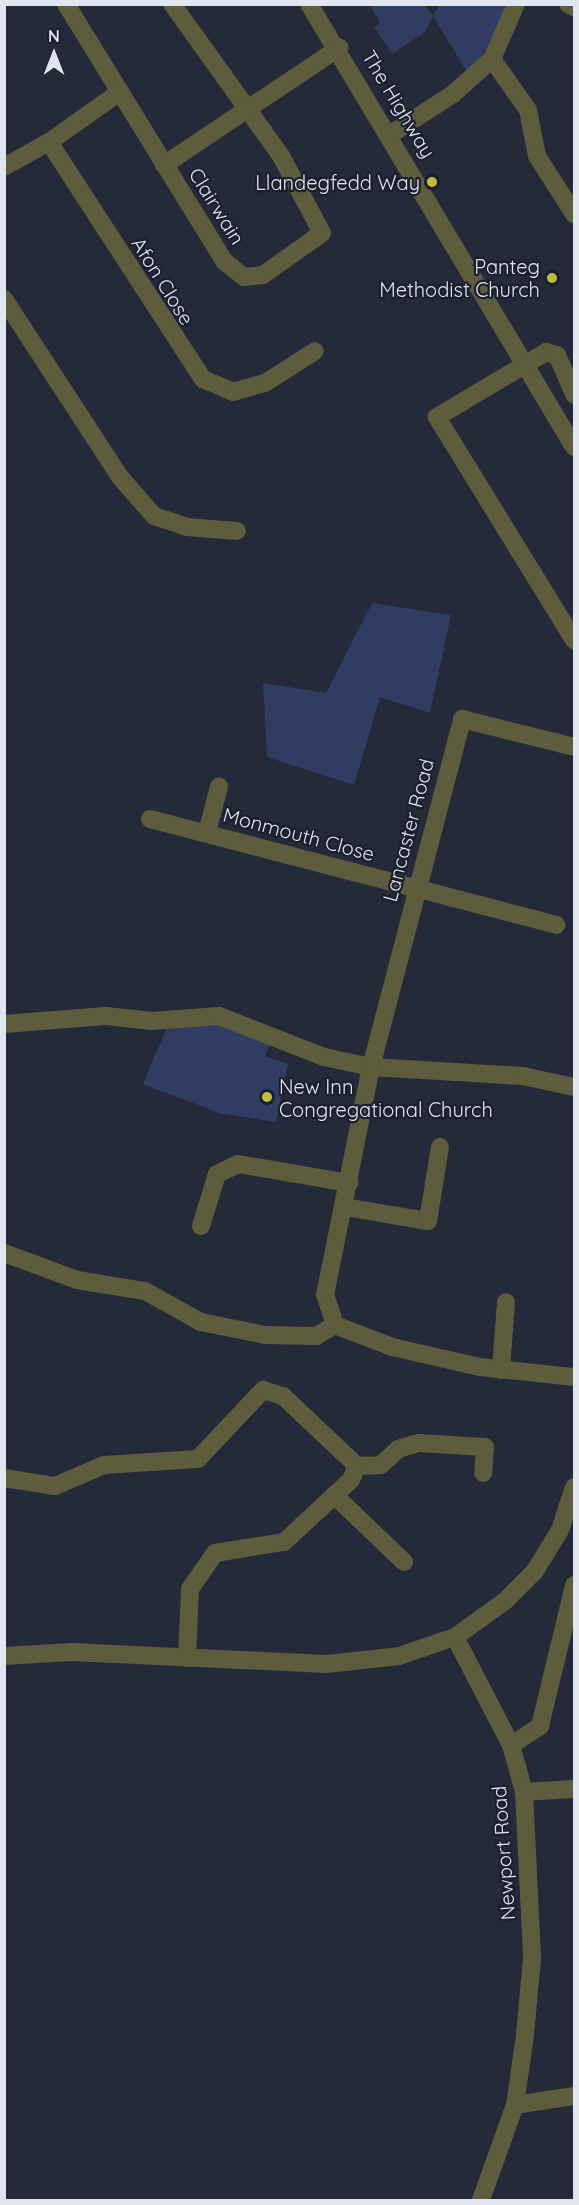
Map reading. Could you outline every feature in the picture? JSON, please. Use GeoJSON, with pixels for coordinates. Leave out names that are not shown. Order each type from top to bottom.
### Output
{"type":"FeatureCollection","features":[{"type":"Feature","properties":{"kind":"street","name":"Clairwain"},"geometry":{"type":"LineString","coordinates":[[66,4],[224,261],[244,277],[263,276],[322,233],[281,156],[172,4]]}},
{"type":"Feature","properties":{"kind":"street","name":"The Highway"},"geometry":{"type":"LineString","coordinates":[[309,4],[339,48],[391,134],[574,447]]}},
{"type":"Feature","properties":{"kind":"street"},"geometry":{"type":"LineString","coordinates":[[391,134],[453,94],[492,59],[516,4]]}},
{"type":"Feature","properties":{"kind":"street"},"geometry":{"type":"LineString","coordinates":[[568,4],[574,7]]}},
{"type":"Feature","properties":{"kind":"street","name":"Clairwain"},"geometry":{"type":"LineString","coordinates":[[164,165],[246,107],[339,48]]}},
{"type":"Feature","properties":{"kind":"street"},"geometry":{"type":"LineString","coordinates":[[492,59],[528,110],[537,156],[574,214]]}},
{"type":"Feature","properties":{"kind":"street"},"geometry":{"type":"LineString","coordinates":[[4,167],[49,142],[120,92]]}},
{"type":"Feature","properties":{"kind":"street","name":"Afon Close"},"geometry":{"type":"LineString","coordinates":[[49,142],[203,379],[233,392],[265,383],[315,351]]}},
{"type":"Feature","properties":{"kind":"street"},"geometry":{"type":"LineString","coordinates":[[4,299],[120,477],[154,516],[186,527],[237,531]]}},
{"type":"Feature","properties":{"kind":"street"},"geometry":{"type":"LineString","coordinates":[[574,394],[557,355],[546,352],[525,360],[437,417],[574,640]]}},
{"type":"Feature","properties":{"kind":"street","name":"Lancaster Road"},"geometry":{"type":"LineString","coordinates":[[335,1325],[325,1295],[345,1207],[371,1067],[414,889],[462,718],[574,747]]}},
{"type":"Feature","properties":{"kind":"street","name":"Monmouth Close"},"geometry":{"type":"LineString","coordinates":[[207,832],[219,788]]}},
{"type":"Feature","properties":{"kind":"street","name":"Monmouth Close"},"geometry":{"type":"LineString","coordinates":[[150,819],[207,832],[556,925]]}},
{"type":"Feature","properties":{"kind":"street"},"geometry":{"type":"LineString","coordinates":[[4,1024],[106,1016],[152,1021],[219,1016],[324,1057],[371,1067],[523,1076],[574,1087]]}},
{"type":"Feature","properties":{"kind":"street"},"geometry":{"type":"LineString","coordinates":[[345,1207],[428,1221],[440,1147]]}},
{"type":"Feature","properties":{"kind":"street"},"geometry":{"type":"LineString","coordinates":[[201,1226],[217,1174],[238,1164],[349,1183]]}},
{"type":"Feature","properties":{"kind":"street"},"geometry":{"type":"LineString","coordinates":[[4,1253],[77,1280],[145,1291],[201,1323],[265,1335],[316,1336],[335,1325],[392,1347],[501,1370],[574,1377]]}},
{"type":"Feature","properties":{"kind":"street"},"geometry":{"type":"LineString","coordinates":[[501,1370],[506,1302]]}},
{"type":"Feature","properties":{"kind":"street"},"geometry":{"type":"LineString","coordinates":[[4,1478],[55,1486],[104,1466],[198,1459],[263,1390],[283,1396],[357,1466],[381,1466],[398,1449],[419,1443],[485,1447],[483,1473]]}},
{"type":"Feature","properties":{"kind":"street"},"geometry":{"type":"LineString","coordinates":[[186,1658],[190,1589],[214,1553],[284,1542],[334,1495],[357,1466]]}},
{"type":"Feature","properties":{"kind":"street"},"geometry":{"type":"LineString","coordinates":[[4,1656],[72,1652],[337,1663],[399,1656],[455,1637],[535,1571],[560,1530],[574,1486]]}},
{"type":"Feature","properties":{"kind":"street"},"geometry":{"type":"LineString","coordinates":[[334,1495],[404,1562]]}},
{"type":"Feature","properties":{"kind":"street"},"geometry":{"type":"LineString","coordinates":[[511,1745],[540,1726],[574,1585]]}},
{"type":"Feature","properties":{"kind":"street","name":"Newport Road"},"geometry":{"type":"LineString","coordinates":[[455,1637],[511,1745],[524,1792],[532,1958],[515,2105],[481,2200]]}},
{"type":"Feature","properties":{"kind":"street"},"geometry":{"type":"LineString","coordinates":[[524,1792],[574,1788]]}},
{"type":"Feature","properties":{"kind":"street"},"geometry":{"type":"LineString","coordinates":[[515,2105],[574,2096]]}},
{"type":"Feature","properties":{"kind":"shaded area"},"geometry":{"type":"Polygon","coordinates":[[[370,5],[424,5],[433,15],[440,5],[506,5],[496,39],[467,72],[433,16],[425,32],[392,54],[374,27],[380,23],[370,5]]]}},
{"type":"Feature","properties":{"kind":"shaded area"},"geometry":{"type":"Polygon","coordinates":[[[372,603],[451,615],[430,713],[380,697],[354,785],[267,757],[263,683],[326,693],[372,603]]]}},
{"type":"Feature","properties":{"kind":"shaded area"},"geometry":{"type":"Polygon","coordinates":[[[219,1016],[274,1034],[265,1056],[288,1064],[276,1122],[219,1113],[143,1084],[170,1020],[219,1016]]]}},
{"type":"Feature","properties":{"kind":"place","name":"Llandegfedd Way"},"geometry":{"type":"Point","coordinates":[432,182]}},
{"type":"Feature","properties":{"kind":"place","name":"Panteg Methodist Church"},"geometry":{"type":"Point","coordinates":[552,278]}},
{"type":"Feature","properties":{"kind":"place","name":"New Inn Congregational Church"},"geometry":{"type":"Point","coordinates":[267,1097]}}]}
